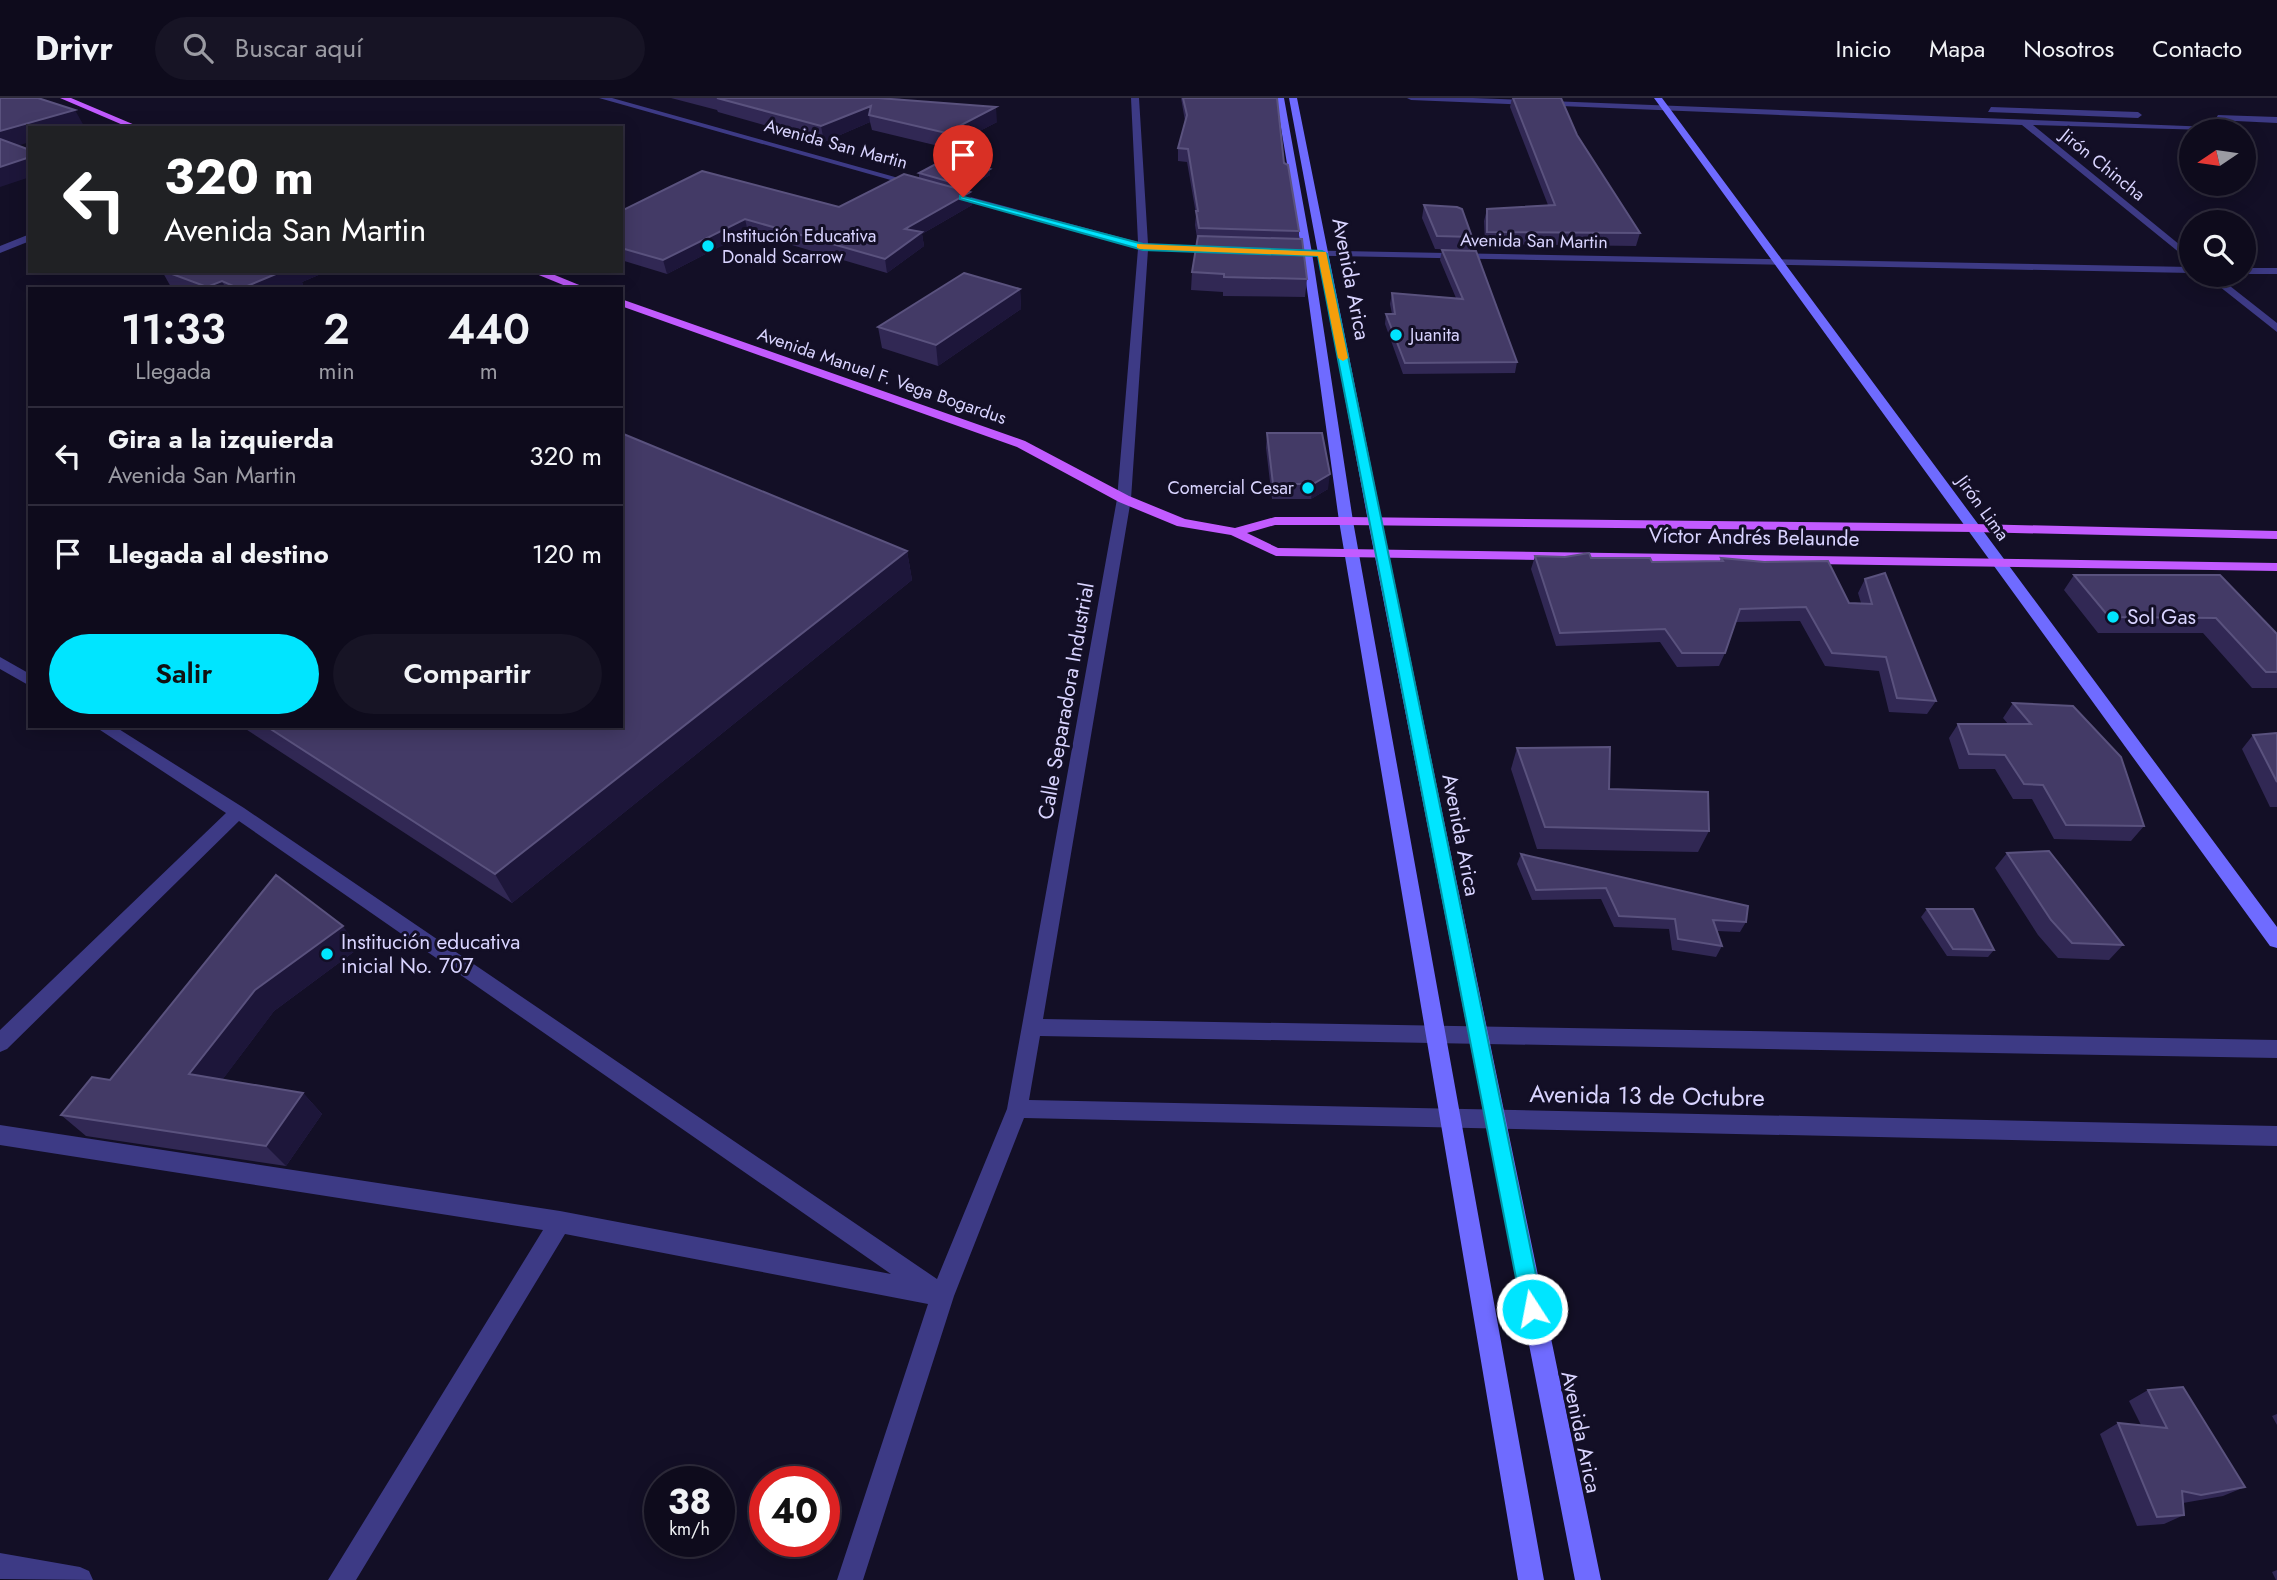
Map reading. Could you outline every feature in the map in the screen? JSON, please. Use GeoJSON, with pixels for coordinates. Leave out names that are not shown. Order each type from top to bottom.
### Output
{"type":"FeatureCollection","features":[{"type":"Feature","properties":{"kind":"main road"},"geometry":{"type":"LineString","coordinates":[[64,98],[133,126]]}},
{"type":"Feature","properties":{"kind":"main road"},"geometry":{"type":"LineString","coordinates":[[539,273],[578,287]]}},
{"type":"Feature","properties":{"kind":"main road","name":"Avenida Manuel F. Vega Bogardus"},"geometry":{"type":"LineString","coordinates":[[623,303],[1021,443],[1124,499]]}},
{"type":"Feature","properties":{"kind":"main road","name":"Víctor Andrés Belaunde"},"geometry":{"type":"LineString","coordinates":[[1124,499],[1182,523],[1235,531],[1276,552],[2277,566]]}},
{"type":"Feature","properties":{"kind":"main road","name":"Víctor Andrés Belaunde"},"geometry":{"type":"LineString","coordinates":[[1235,531],[1275,521],[1375,521],[2277,534]]}},
{"type":"Feature","properties":{"kind":"street","name":"Avenida San Martin"},"geometry":{"type":"LineString","coordinates":[[603,98],[1143,247],[1225,250]]}},
{"type":"Feature","properties":{"kind":"street","name":"Calle Separadora Industrial"},"geometry":{"type":"LineString","coordinates":[[850,1580],[942,1296],[1017,1110],[1124,499],[1143,247],[1135,98]]}},
{"type":"Feature","properties":{"kind":"street","name":"Avenida Arica"},"geometry":{"type":"LineString","coordinates":[[1280,98],[1375,521],[1588,1580]]}},
{"type":"Feature","properties":{"kind":"street","name":"Avenida Arica"},"geometry":{"type":"LineString","coordinates":[[1293,98],[1315,254],[1346,521],[1531,1580]]}},
{"type":"Feature","properties":{"kind":"street"},"geometry":{"type":"LineString","coordinates":[[1411,98],[1662,104],[2025,124],[2179,129]]}},
{"type":"Feature","properties":{"kind":"street","name":"Jirón Chincha"},"geometry":{"type":"LineString","coordinates":[[1994,98],[2179,249]]}},
{"type":"Feature","properties":{"kind":"street","name":"Jirón Lima"},"geometry":{"type":"LineString","coordinates":[[1662,104],[2277,941]]}},
{"type":"Feature","properties":{"kind":"street"},"geometry":{"type":"LineString","coordinates":[[1982,110],[2143,116]]}},
{"type":"Feature","properties":{"kind":"street"},"geometry":{"type":"LineString","coordinates":[[2210,118],[2277,120]]}},
{"type":"Feature","properties":{"kind":"street"},"geometry":{"type":"LineString","coordinates":[[0,250],[28,238]]}},
{"type":"Feature","properties":{"kind":"street","name":"Avenida San Martin"},"geometry":{"type":"LineString","coordinates":[[1280,252],[2179,270]]}},
{"type":"Feature","properties":{"kind":"street"},"geometry":{"type":"LineString","coordinates":[[2256,271],[2277,271]]}},
{"type":"Feature","properties":{"kind":"street"},"geometry":{"type":"LineString","coordinates":[[2225,287],[2277,330]]}},
{"type":"Feature","properties":{"kind":"street"},"geometry":{"type":"LineString","coordinates":[[1,663],[28,680]]}},
{"type":"Feature","properties":{"kind":"street"},"geometry":{"type":"LineString","coordinates":[[105,728],[238,811],[942,1296]]}},
{"type":"Feature","properties":{"kind":"street"},"geometry":{"type":"LineString","coordinates":[[0,1043],[238,811]]}},
{"type":"Feature","properties":{"kind":"street"},"geometry":{"type":"LineString","coordinates":[[1030,1027],[2277,1049]]}},
{"type":"Feature","properties":{"kind":"street","name":"Avenida 13 de Octubre"},"geometry":{"type":"LineString","coordinates":[[1017,1110],[2277,1136]]}},
{"type":"Feature","properties":{"kind":"street"},"geometry":{"type":"LineString","coordinates":[[0,1135],[560,1222],[942,1296]]}},
{"type":"Feature","properties":{"kind":"street"},"geometry":{"type":"LineString","coordinates":[[341,1580],[560,1222]]}},
{"type":"Feature","properties":{"kind":"street"},"geometry":{"type":"LineString","coordinates":[[0,1566],[80,1580]]}},
{"type":"Feature","properties":{"kind":"building"},"geometry":{"type":"Polygon","coordinates":[[[0,98],[38,98],[75,110],[0,131],[0,98]]]}},
{"type":"Feature","properties":{"kind":"building"},"geometry":{"type":"Polygon","coordinates":[[[717,98],[878,98],[996,107],[946,133],[869,115],[871,106],[821,126],[717,98]]]}},
{"type":"Feature","properties":{"kind":"building"},"geometry":{"type":"Polygon","coordinates":[[[1183,98],[1277,98],[1284,163],[1288,165],[1299,231],[1199,228],[1188,149],[1178,148],[1187,115],[1183,98]]]}},
{"type":"Feature","properties":{"kind":"building"},"geometry":{"type":"Polygon","coordinates":[[[1513,98],[1561,98],[1577,135],[1640,233],[1487,232],[1487,209],[1555,205],[1513,98]]]}},
{"type":"Feature","properties":{"kind":"building"},"geometry":{"type":"Polygon","coordinates":[[[0,139],[28,149],[28,158],[0,167],[0,139]]]}},
{"type":"Feature","properties":{"kind":"building"},"geometry":{"type":"Polygon","coordinates":[[[947,158],[990,169],[961,185],[919,173],[947,158]]]}},
{"type":"Feature","properties":{"kind":"building"},"geometry":{"type":"Polygon","coordinates":[[[702,171],[839,207],[904,174],[970,192],[905,229],[922,232],[885,259],[745,219],[663,260],[623,249],[623,210],[702,171]]]}},
{"type":"Feature","properties":{"kind":"building"},"geometry":{"type":"Polygon","coordinates":[[[1424,205],[1462,209],[1472,237],[1437,236],[1424,205]]]}},
{"type":"Feature","properties":{"kind":"building"},"geometry":{"type":"Polygon","coordinates":[[[1198,236],[1302,239],[1307,279],[1224,277],[1224,274],[1192,272],[1198,236]]]}},
{"type":"Feature","properties":{"kind":"building"},"geometry":{"type":"Polygon","coordinates":[[[1442,250],[1476,251],[1517,362],[1405,363],[1386,314],[1395,314],[1392,293],[1463,299],[1442,250]]]}},
{"type":"Feature","properties":{"kind":"building"},"geometry":{"type":"Polygon","coordinates":[[[169,273],[278,273],[245,287],[236,287],[222,281],[207,287],[169,273]]]}},
{"type":"Feature","properties":{"kind":"building"},"geometry":{"type":"Polygon","coordinates":[[[964,273],[1020,289],[936,345],[878,327],[964,273]]]}},
{"type":"Feature","properties":{"kind":"building"},"geometry":{"type":"Polygon","coordinates":[[[1267,433],[1322,433],[1330,474],[1313,484],[1273,484],[1267,433]]]}},
{"type":"Feature","properties":{"kind":"building"},"geometry":{"type":"Polygon","coordinates":[[[623,434],[907,551],[495,874],[269,728],[623,728],[623,434]]]}},
{"type":"Feature","properties":{"kind":"building"},"geometry":{"type":"Polygon","coordinates":[[[1589,553],[1591,558],[1650,558],[1652,562],[1723,561],[1721,558],[1764,562],[1828,561],[1849,603],[1872,604],[1865,579],[1885,573],[1936,701],[1897,698],[1886,657],[1832,653],[1806,607],[1740,609],[1725,653],[1682,653],[1665,629],[1560,633],[1535,556],[1565,557],[1589,553]]]}},
{"type":"Feature","properties":{"kind":"building"},"geometry":{"type":"Polygon","coordinates":[[[2074,575],[2220,575],[2277,634],[2277,672],[2266,672],[2216,618],[2109,617],[2074,575]]]}},
{"type":"Feature","properties":{"kind":"building"},"geometry":{"type":"Polygon","coordinates":[[[2013,703],[2073,706],[2121,757],[2144,826],[2066,825],[2043,785],[2024,784],[2005,755],[1969,754],[1958,724],[2031,724],[2013,703]]]}},
{"type":"Feature","properties":{"kind":"building"},"geometry":{"type":"Polygon","coordinates":[[[2277,733],[2277,782],[2253,735],[2277,733]]]}},
{"type":"Feature","properties":{"kind":"building"},"geometry":{"type":"Polygon","coordinates":[[[1610,747],[1609,789],[1708,792],[1709,831],[1545,827],[1517,748],[1610,747]]]}},
{"type":"Feature","properties":{"kind":"building"},"geometry":{"type":"Polygon","coordinates":[[[2049,851],[2123,945],[2072,943],[2051,920],[2007,853],[2049,851]]]}},
{"type":"Feature","properties":{"kind":"building"},"geometry":{"type":"Polygon","coordinates":[[[1521,854],[1748,906],[1746,922],[1713,920],[1722,946],[1678,939],[1675,919],[1619,916],[1606,888],[1536,890],[1521,854]]]}},
{"type":"Feature","properties":{"kind":"building"},"geometry":{"type":"Polygon","coordinates":[[[276,875],[343,926],[255,990],[189,1074],[303,1093],[266,1146],[61,1115],[92,1077],[110,1080],[276,875]]]}},
{"type":"Feature","properties":{"kind":"building"},"geometry":{"type":"Polygon","coordinates":[[[1927,909],[1973,909],[1994,950],[1953,949],[1927,909]]]}},
{"type":"Feature","properties":{"kind":"building"},"geometry":{"type":"Polygon","coordinates":[[[2183,1387],[2245,1487],[2201,1495],[2182,1491],[2184,1515],[2157,1517],[2118,1423],[2167,1428],[2148,1390],[2183,1387]]]}},
{"type":"Feature","properties":{"kind":"slow traffic"},"geometry":{"type":"LineString","coordinates":[[1140,246],[1322,254],[1343,358]]}},
{"type":"Feature","properties":{"kind":"place","name":"Institución Educativa Donald Scarrow"},"geometry":{"type":"Point","coordinates":[708,246]}},
{"type":"Feature","properties":{"kind":"place","name":"Juanita"},"geometry":{"type":"Point","coordinates":[1396,335]}},
{"type":"Feature","properties":{"kind":"place","name":"Comercial Cesar"},"geometry":{"type":"Point","coordinates":[1308,488]}},
{"type":"Feature","properties":{"kind":"place","name":"Sol Gas"},"geometry":{"type":"Point","coordinates":[2113,617]}},
{"type":"Feature","properties":{"kind":"place","name":"Institución educativa inicial No. 707"},"geometry":{"type":"Point","coordinates":[327,954]}},
{"type":"Feature","properties":{"kind":"route"},"geometry":{"type":"LineString","coordinates":[[963,197],[1143,247],[1322,254],[1532,1309]]}}]}
